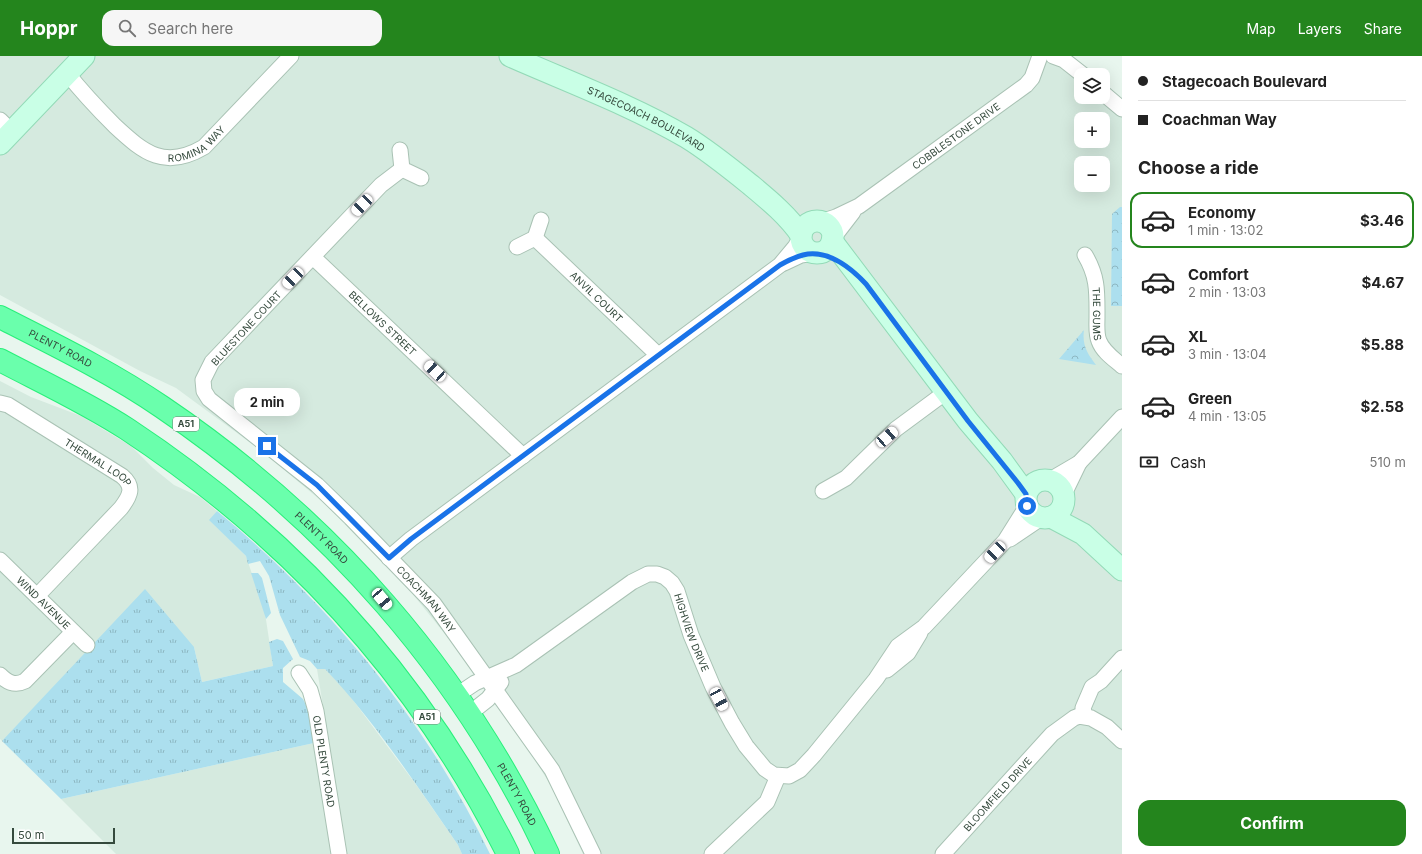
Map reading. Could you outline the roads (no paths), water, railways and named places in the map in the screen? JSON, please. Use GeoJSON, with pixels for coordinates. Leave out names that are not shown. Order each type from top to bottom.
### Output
{"type":"FeatureCollection","features":[{"type":"Feature","properties":{"kind":"highway","name":"PLENTY ROAD"},"geometry":{"type":"LineString","coordinates":[[0,317],[93,365],[160,406],[200,434],[296,512],[369,584],[406,628],[457,695],[507,774],[548,854]]}},
{"type":"Feature","properties":{"kind":"highway","name":"A51"},"geometry":{"type":"LineString","coordinates":[[0,360],[126,428],[184,469],[233,507],[326,593],[375,649],[430,720],[473,789],[508,854]]}},
{"type":"Feature","properties":{"kind":"street"},"geometry":{"type":"LineString","coordinates":[[4,132],[64,77],[84,56]]}},
{"type":"Feature","properties":{"kind":"street","name":"ROMINA WAY"},"geometry":{"type":"LineString","coordinates":[[64,77],[140,149],[157,157],[181,157],[192,154],[215,136],[291,56]]}},
{"type":"Feature","properties":{"kind":"street","name":"STAGECOACH BOULEVARD"},"geometry":{"type":"LineString","coordinates":[[511,56],[657,121],[688,138],[771,202],[792,222],[801,236]]}},
{"type":"Feature","properties":{"kind":"street","name":"COBBLESTONE DRIVE"},"geometry":{"type":"LineString","coordinates":[[819,222],[836,217],[859,206],[1026,85],[1032,78],[1040,56]]}},
{"type":"Feature","properties":{"kind":"street"},"geometry":{"type":"LineString","coordinates":[[1053,56],[1064,60],[1074,68]]}},
{"type":"Feature","properties":{"kind":"street"},"geometry":{"type":"LineString","coordinates":[[1110,99],[1122,109]]}},
{"type":"Feature","properties":{"kind":"street"},"geometry":{"type":"LineString","coordinates":[[400,150],[402,170],[421,178]]}},
{"type":"Feature","properties":{"kind":"street","name":"BLUESTONE COURT"},"geometry":{"type":"LineString","coordinates":[[204,391],[203,380],[212,362],[381,185],[402,170]]}},
{"type":"Feature","properties":{"kind":"street","name":"STAGECOACH BOULEVARD"},"geometry":{"type":"LineString","coordinates":[[771,202],[798,215],[819,222]]}},
{"type":"Feature","properties":{"kind":"street","name":"COBBLESTONE DRIVE"},"geometry":{"type":"LineString","coordinates":[[824,246],[859,206]]}},
{"type":"Feature","properties":{"kind":"street"},"geometry":{"type":"LineString","coordinates":[[517,247],[535,238],[541,220]]}},
{"type":"Feature","properties":{"kind":"street"},"geometry":{"type":"LineString","coordinates":[[389,558],[411,539],[780,265],[824,246],[831,230],[819,222],[813,222],[805,227],[795,248],[780,265]]}},
{"type":"Feature","properties":{"kind":"street"},"geometry":{"type":"LineString","coordinates":[[801,236],[803,246],[824,246],[852,269],[866,284],[968,421],[1002,461],[1122,570]]}},
{"type":"Feature","properties":{"kind":"street","name":"ANVIL COURT"},"geometry":{"type":"LineString","coordinates":[[535,238],[658,356]]}},
{"type":"Feature","properties":{"kind":"street","name":"THE GUMS"},"geometry":{"type":"LineString","coordinates":[[1085,255],[1094,273],[1097,285],[1097,326],[1099,342],[1122,366]]}},
{"type":"Feature","properties":{"kind":"street","name":"BELLOWS STREET"},"geometry":{"type":"LineString","coordinates":[[313,257],[523,456]]}},
{"type":"Feature","properties":{"kind":"street","name":"COACHMAN WAY"},"geometry":{"type":"LineString","coordinates":[[204,391],[217,407],[317,485],[434,604],[552,770],[593,854]]}},
{"type":"Feature","properties":{"kind":"street"},"geometry":{"type":"LineString","coordinates":[[823,492],[846,478],[896,429],[946,392]]}},
{"type":"Feature","properties":{"kind":"street","name":"THERMAL LOOP"},"geometry":{"type":"LineString","coordinates":[[0,403],[13,409],[122,476],[128,482],[131,490],[128,500],[121,508],[37,596]]}},
{"type":"Feature","properties":{"kind":"street"},"geometry":{"type":"LineString","coordinates":[[712,854],[767,802],[778,776],[794,774],[806,764],[876,679],[908,653],[924,627],[1122,417]]}},
{"type":"Feature","properties":{"kind":"street","name":"WIND AVENUE"},"geometry":{"type":"LineString","coordinates":[[0,560],[86,645]]}},
{"type":"Feature","properties":{"kind":"street","name":"HIGHVIEW DRIVE"},"geometry":{"type":"LineString","coordinates":[[457,695],[491,683],[632,582],[648,574],[662,576],[670,580],[677,590],[691,635],[713,687],[732,723],[760,764],[778,776]]}},
{"type":"Feature","properties":{"kind":"street"},"geometry":{"type":"LineString","coordinates":[[0,675],[12,683],[25,682],[73,632]]}},
{"type":"Feature","properties":{"kind":"street"},"geometry":{"type":"LineString","coordinates":[[1122,658],[1101,681],[1087,711],[1091,718],[1107,727],[1122,741]]}},
{"type":"Feature","properties":{"kind":"street","name":"OLD PLENTY ROAD"},"geometry":{"type":"LineString","coordinates":[[299,673],[310,690],[316,710],[339,854]]}},
{"type":"Feature","properties":{"kind":"street","name":"HIGHVIEW DRIVE"},"geometry":{"type":"LineString","coordinates":[[469,714],[488,699],[491,683]]}},
{"type":"Feature","properties":{"kind":"street","name":"BLOOMFIELD DRIVE"},"geometry":{"type":"LineString","coordinates":[[943,854],[1052,734],[1074,718],[1087,711]]}}]}
